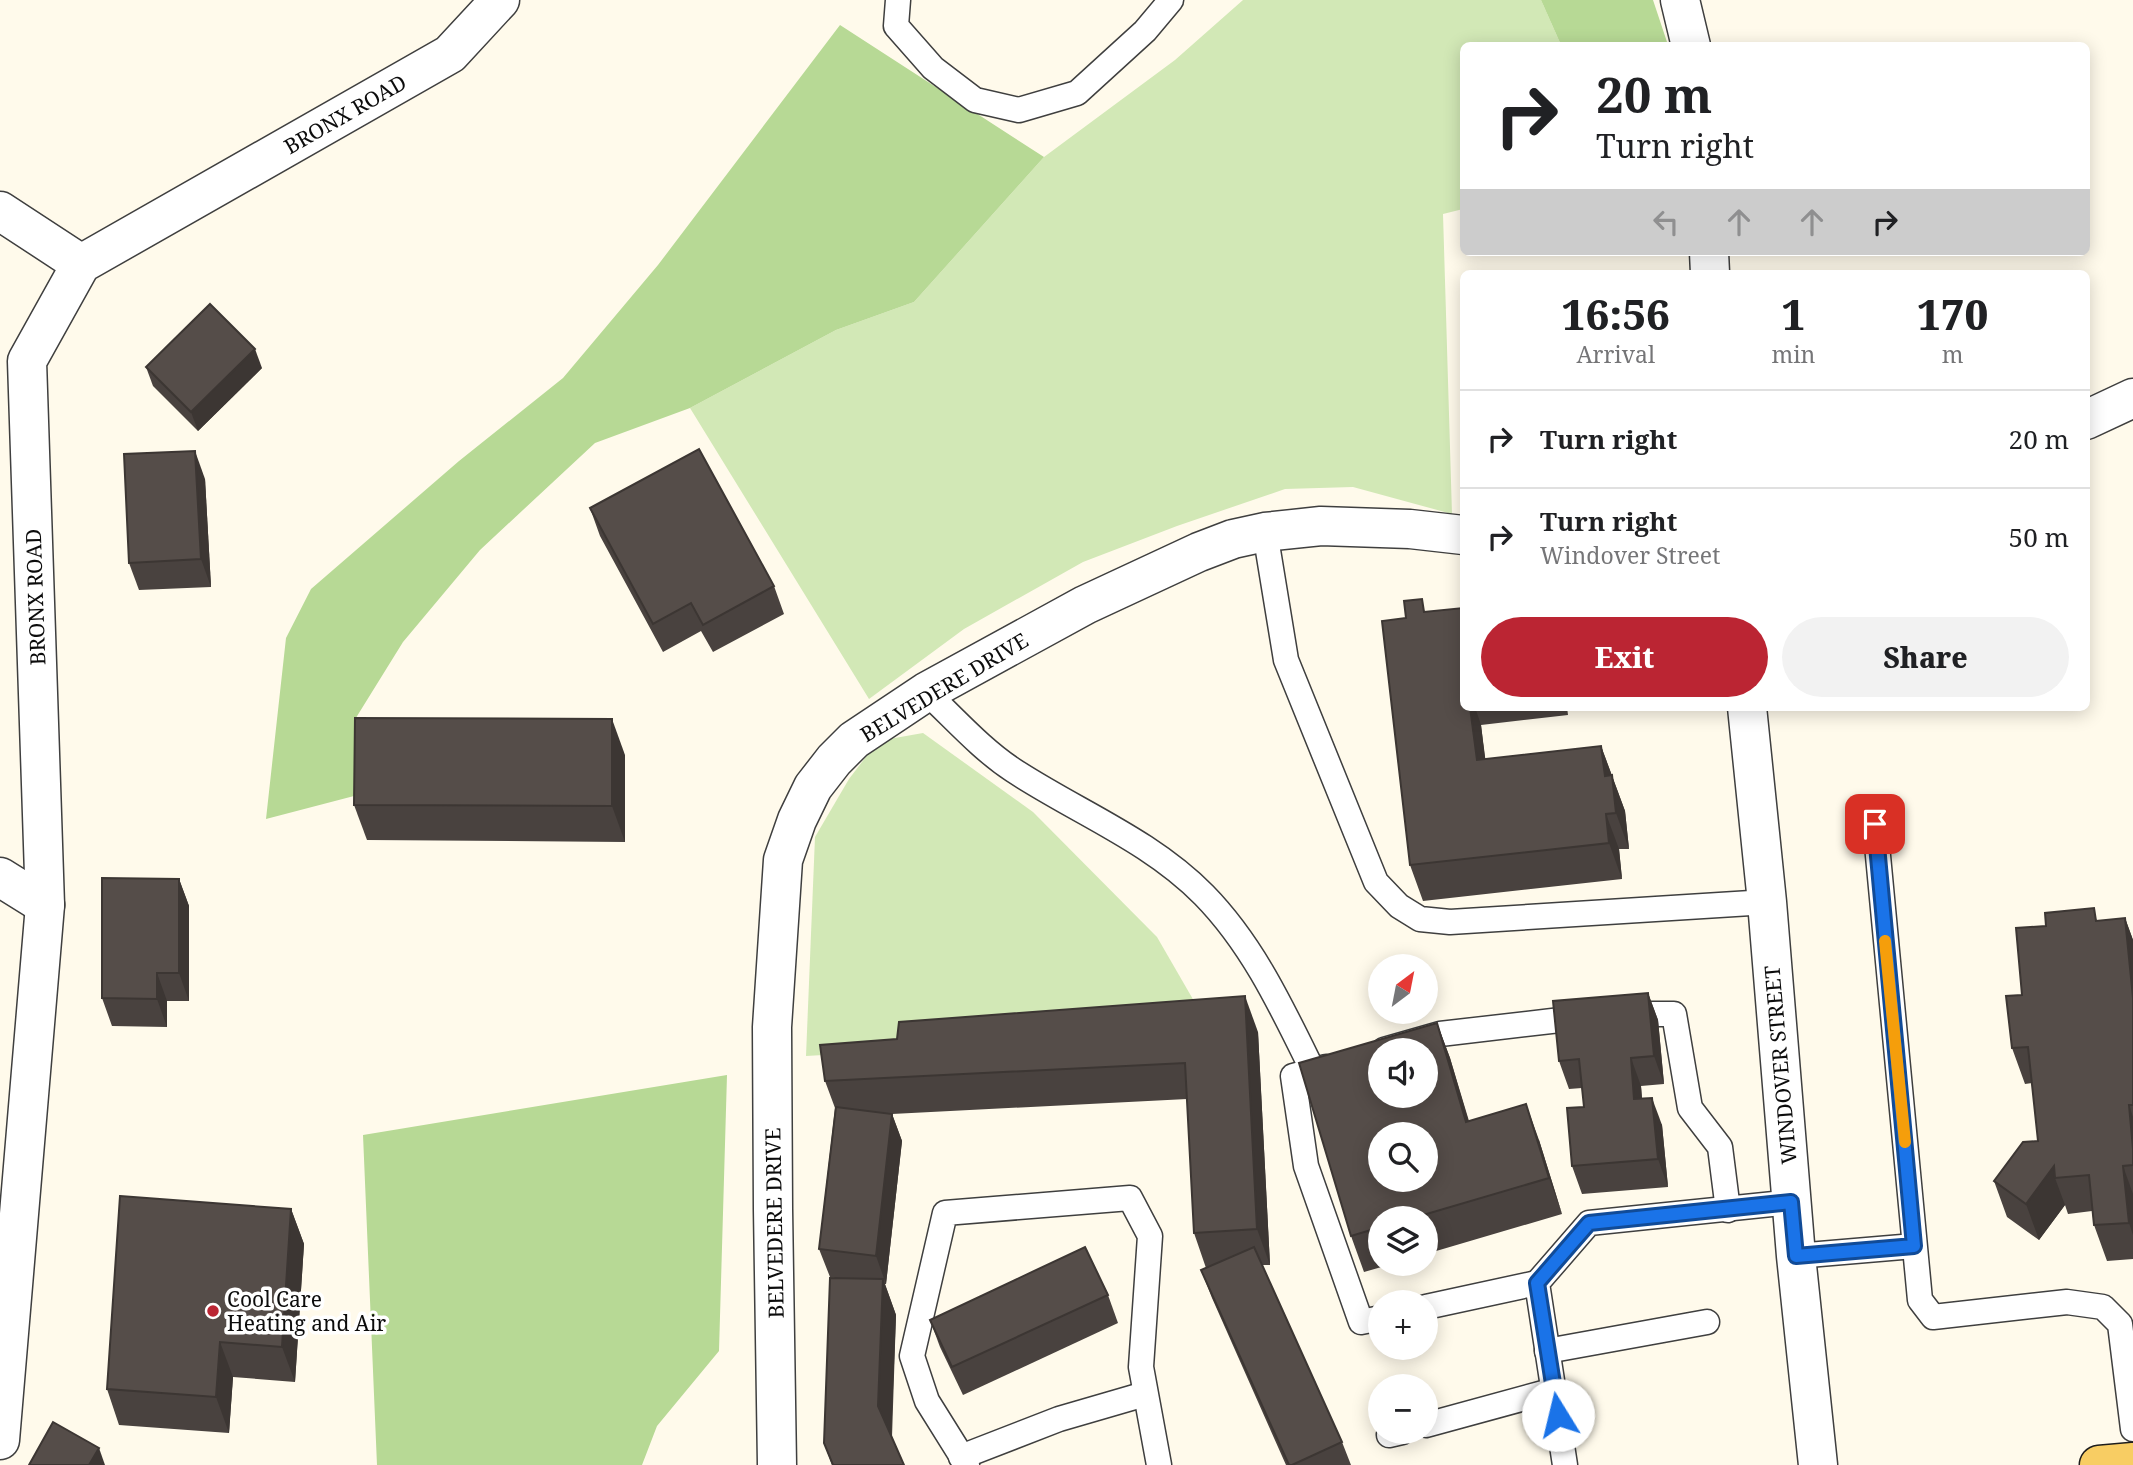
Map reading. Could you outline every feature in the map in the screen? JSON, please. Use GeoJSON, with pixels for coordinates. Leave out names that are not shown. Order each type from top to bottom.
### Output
{"type":"FeatureCollection","features":[{"type":"Feature","properties":{"kind":"main road"},"geometry":{"type":"LineString","coordinates":[[2099,1465],[2133,1462]]}},
{"type":"Feature","properties":{"kind":"street","name":"BRONX ROAD"},"geometry":{"type":"LineString","coordinates":[[0,1440],[45,905],[27,361],[81,264],[450,54],[500,0]]}},
{"type":"Feature","properties":{"kind":"street"},"geometry":{"type":"LineString","coordinates":[[1680,0],[1690,42]]}},
{"type":"Feature","properties":{"kind":"street"},"geometry":{"type":"LineString","coordinates":[[0,211],[81,264]]}},
{"type":"Feature","properties":{"kind":"street"},"geometry":{"type":"LineString","coordinates":[[2090,418],[2133,398]]}},
{"type":"Feature","properties":{"kind":"street","name":"BELVEDERE DRIVE"},"geometry":{"type":"LineString","coordinates":[[776,1465],[772,1027],[783,860],[797,820],[813,787],[834,760],[864,733],[926,692],[1097,599],[1199,552],[1233,539],[1265,532],[1321,526],[1410,529],[1460,535]]}},
{"type":"Feature","properties":{"kind":"street","name":"WINDOVER STREET"},"geometry":{"type":"LineString","coordinates":[[1747,711],[1767,902],[1796,1256],[1818,1465]]}},
{"type":"Feature","properties":{"kind":"street"},"geometry":{"type":"LineString","coordinates":[[0,877],[45,905]]}},
{"type":"Feature","properties":{"kind":"lane"},"geometry":{"type":"LineString","coordinates":[[898,0],[896,26],[933,68],[975,100],[1019,110],[1077,93],[1146,31],[1171,0]]}},
{"type":"Feature","properties":{"kind":"lane"},"geometry":{"type":"LineString","coordinates":[[1265,532],[1286,660],[1376,882],[1399,906],[1420,919],[1450,922],[1767,902]]}},
{"type":"Feature","properties":{"kind":"lane"},"geometry":{"type":"LineString","coordinates":[[926,692],[1001,762],[1160,857],[1204,895],[1242,942],[1270,984],[1312,1071]]}},
{"type":"Feature","properties":{"kind":"lane"},"geometry":{"type":"LineString","coordinates":[[1875,824],[1920,1300],[1933,1318],[2067,1302],[2103,1307],[2120,1324],[2133,1429]]}},
{"type":"Feature","properties":{"kind":"lane"},"geometry":{"type":"LineString","coordinates":[[1368,1321],[1361,1322],[1307,1166],[1293,1076],[1440,1034],[1616,1014],[1674,1014],[1690,1108],[1720,1147],[1728,1210]]}},
{"type":"Feature","properties":{"kind":"lane"},"geometry":{"type":"LineString","coordinates":[[1145,1394],[1059,1419],[964,1461],[928,1402],[912,1356],[945,1213],[1130,1198],[1150,1236],[1140,1367],[1159,1465]]}},
{"type":"Feature","properties":{"kind":"lane"},"geometry":{"type":"LineString","coordinates":[[1438,1304],[1537,1283],[1589,1223],[1791,1202]]}},
{"type":"Feature","properties":{"kind":"lane"},"geometry":{"type":"LineString","coordinates":[[1796,1256],[1914,1246]]}},
{"type":"Feature","properties":{"kind":"lane"},"geometry":{"type":"LineString","coordinates":[[1537,1283],[1565,1465]]}},
{"type":"Feature","properties":{"kind":"lane"},"geometry":{"type":"LineString","coordinates":[[1547,1351],[1707,1322]]}},
{"type":"Feature","properties":{"kind":"lane"},"geometry":{"type":"LineString","coordinates":[[1438,1422],[1554,1390]]}},
{"type":"Feature","properties":{"kind":"green space"},"geometry":{"type":"Polygon","coordinates":[[[1243,0],[1541,0],[1560,42],[1460,42],[1460,210],[1443,214],[1452,514],[1353,487],[1285,489],[1083,562],[964,629],[869,699],[690,408],[836,330],[914,302],[1044,157],[1175,60],[1243,0]]]}},
{"type":"Feature","properties":{"kind":"green space"},"geometry":{"type":"Polygon","coordinates":[[[1541,0],[1653,0],[1667,42],[1560,42],[1541,0]]]}},
{"type":"Feature","properties":{"kind":"green space"},"geometry":{"type":"Polygon","coordinates":[[[840,25],[1044,157],[914,302],[836,330],[690,408],[595,443],[480,550],[403,642],[354,721],[354,796],[266,819],[286,638],[311,589],[459,461],[563,378],[658,265],[840,25]]]}},
{"type":"Feature","properties":{"kind":"green space"},"geometry":{"type":"Polygon","coordinates":[[[923,733],[1033,812],[1157,937],[1209,1027],[1050,1042],[806,1056],[815,837],[849,779],[878,741],[923,733]]]}},
{"type":"Feature","properties":{"kind":"green space"},"geometry":{"type":"Polygon","coordinates":[[[727,1075],[719,1351],[657,1426],[642,1465],[377,1465],[363,1135],[727,1075]]]}},
{"type":"Feature","properties":{"kind":"building"},"geometry":{"type":"Polygon","coordinates":[[[210,304],[255,349],[191,412],[146,367],[210,304]]]}},
{"type":"Feature","properties":{"kind":"building"},"geometry":{"type":"Polygon","coordinates":[[[699,449],[774,586],[703,625],[691,603],[653,624],[590,508],[699,449]]]}},
{"type":"Feature","properties":{"kind":"building"},"geometry":{"type":"Polygon","coordinates":[[[195,451],[201,559],[129,563],[124,454],[195,451]]]}},
{"type":"Feature","properties":{"kind":"building"},"geometry":{"type":"Polygon","coordinates":[[[1422,599],[1424,612],[1460,608],[1460,711],[1471,711],[1477,760],[1601,746],[1605,776],[1612,775],[1616,813],[1606,814],[1609,843],[1410,865],[1382,621],[1406,618],[1404,601],[1422,599]]]}},
{"type":"Feature","properties":{"kind":"building"},"geometry":{"type":"Polygon","coordinates":[[[355,718],[612,719],[612,806],[354,805],[355,718]]]}},
{"type":"Feature","properties":{"kind":"building"},"geometry":{"type":"Polygon","coordinates":[[[102,878],[179,879],[179,973],[157,973],[157,999],[102,998],[102,878]]]}},
{"type":"Feature","properties":{"kind":"building"},"geometry":{"type":"Polygon","coordinates":[[[2094,908],[2096,921],[2125,918],[2133,998],[2133,1105],[2129,1105],[2133,1165],[2123,1166],[2129,1223],[2094,1225],[2089,1175],[2055,1178],[2054,1166],[2026,1204],[1994,1181],[2023,1142],[2038,1141],[2028,1047],[2012,1048],[2006,996],[2022,995],[2016,928],[2046,926],[2045,913],[2094,908]]]}},
{"type":"Feature","properties":{"kind":"building"},"geometry":{"type":"Polygon","coordinates":[[[1648,993],[1654,1056],[1631,1058],[1634,1099],[1652,1098],[1658,1159],[1572,1166],[1567,1108],[1584,1107],[1579,1059],[1559,1061],[1553,1001],[1648,993]]]}},
{"type":"Feature","properties":{"kind":"building"},"geometry":{"type":"Polygon","coordinates":[[[1245,996],[1257,1229],[1194,1233],[1185,1063],[825,1081],[820,1045],[897,1039],[899,1022],[1245,996]]]}},
{"type":"Feature","properties":{"kind":"building"},"geometry":{"type":"Polygon","coordinates":[[[1437,1024],[1466,1122],[1526,1104],[1549,1178],[1438,1211],[1438,1206],[1368,1206],[1368,1231],[1351,1236],[1299,1063],[1368,1043],[1368,1108],[1438,1108],[1438,1038],[1385,1038],[1437,1024]]]}},
{"type":"Feature","properties":{"kind":"building"},"geometry":{"type":"Polygon","coordinates":[[[836,1107],[892,1114],[876,1256],[819,1249],[836,1107]]]}},
{"type":"Feature","properties":{"kind":"building","name":"Cool Care Heating and Air"},"geometry":{"type":"Polygon","coordinates":[[[120,1196],[291,1209],[282,1347],[220,1342],[216,1397],[107,1389],[120,1196]]]}},
{"type":"Feature","properties":{"kind":"building"},"geometry":{"type":"Polygon","coordinates":[[[1085,1247],[1108,1295],[952,1367],[930,1320],[1085,1247]]]}},
{"type":"Feature","properties":{"kind":"building"},"geometry":{"type":"Polygon","coordinates":[[[1254,1247],[1342,1442],[1292,1465],[1289,1465],[1201,1270],[1254,1247]]]}},
{"type":"Feature","properties":{"kind":"building"},"geometry":{"type":"Polygon","coordinates":[[[830,1278],[883,1279],[878,1406],[904,1465],[833,1465],[824,1443],[830,1278]]]}},
{"type":"Feature","properties":{"kind":"building"},"geometry":{"type":"Polygon","coordinates":[[[53,1422],[99,1448],[89,1465],[29,1465],[53,1422]]]}},
{"type":"Feature","properties":{"kind":"slow traffic"},"geometry":{"type":"LineString","coordinates":[[1885,941],[1905,1142]]}},
{"type":"Feature","properties":{"kind":"place","name":"Cool Care Heating and Air"},"geometry":{"type":"Point","coordinates":[213,1311]}},
{"type":"Feature","properties":{"kind":"route"},"geometry":{"type":"LineString","coordinates":[[1558,1415],[1537,1283],[1589,1223],[1791,1202],[1796,1256],[1914,1246],[1875,824]]}}]}
